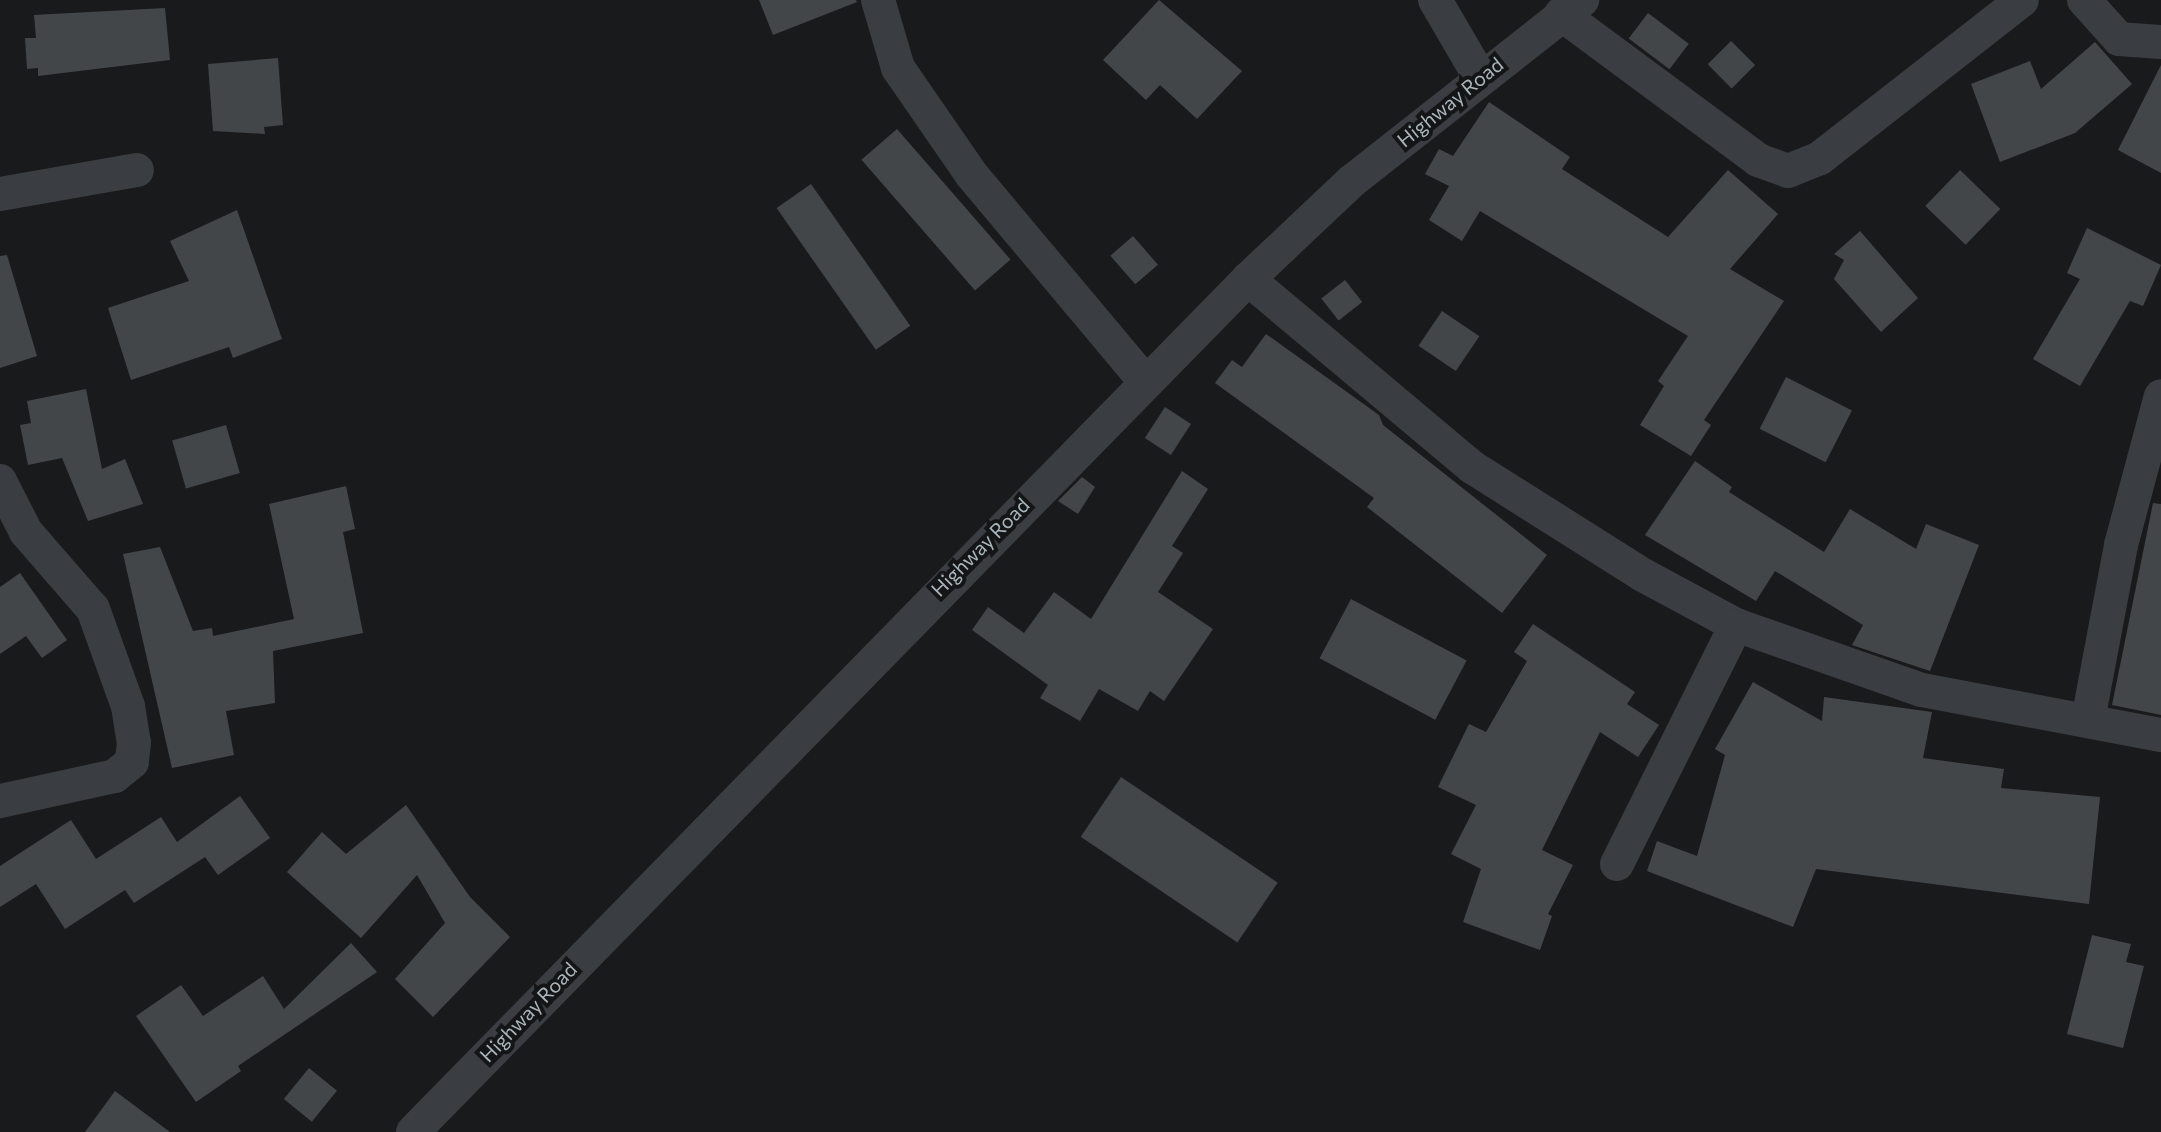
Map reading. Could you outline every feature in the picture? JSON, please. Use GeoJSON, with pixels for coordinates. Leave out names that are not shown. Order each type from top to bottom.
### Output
{"type":"FeatureCollection","features":[{"type":"Feature","properties":{"kind":"street"},"geometry":{"type":"LineString","coordinates":[[878,0],[898,68],[971,174],[1145,381]]}},
{"type":"Feature","properties":{"kind":"street"},"geometry":{"type":"LineString","coordinates":[[1435,0],[1480,77]]}},
{"type":"Feature","properties":{"kind":"street"},"geometry":{"type":"LineString","coordinates":[[1571,7],[1758,160],[1788,171],[1820,158],[2022,0]]}},
{"type":"Feature","properties":{"kind":"street"},"geometry":{"type":"LineString","coordinates":[[2084,0],[2119,39],[2161,42]]}},
{"type":"Feature","properties":{"kind":"street","name":"Highway Road"},"geometry":{"type":"LineString","coordinates":[[413,1132],[1248,279],[1352,181],[1571,7]]}},
{"type":"Feature","properties":{"kind":"street"},"geometry":{"type":"LineString","coordinates":[[0,194],[137,170]]}},
{"type":"Feature","properties":{"kind":"street"},"geometry":{"type":"LineString","coordinates":[[1248,279],[1472,467],[1643,575],[1736,625],[1922,690],[2161,735]]}},
{"type":"Feature","properties":{"kind":"street"},"geometry":{"type":"LineString","coordinates":[[2088,720],[2121,545],[2161,396]]}},
{"type":"Feature","properties":{"kind":"street"},"geometry":{"type":"LineString","coordinates":[[0,481],[26,532],[93,609],[128,706],[134,742],[132,762],[115,776],[0,801]]}},
{"type":"Feature","properties":{"kind":"street"},"geometry":{"type":"LineString","coordinates":[[1617,864],[1736,625]]}},
{"type":"Feature","properties":{"kind":"building"},"geometry":{"type":"Polygon","coordinates":[[[759,0],[856,0],[857,2],[773,35],[759,0]]]}},
{"type":"Feature","properties":{"kind":"building"},"geometry":{"type":"Polygon","coordinates":[[[1159,0],[1242,71],[1197,119],[1160,85],[1146,100],[1103,60],[1159,0]]]}},
{"type":"Feature","properties":{"kind":"building"},"geometry":{"type":"Polygon","coordinates":[[[165,8],[170,60],[38,76],[38,68],[27,69],[25,38],[36,38],[34,15],[165,8]]]}},
{"type":"Feature","properties":{"kind":"building"},"geometry":{"type":"Polygon","coordinates":[[[1648,13],[1689,44],[1669,69],[1629,39],[1648,13]]]}},
{"type":"Feature","properties":{"kind":"building"},"geometry":{"type":"Polygon","coordinates":[[[1731,41],[1755,65],[1732,88],[1708,64],[1731,41]]]}},
{"type":"Feature","properties":{"kind":"building"},"geometry":{"type":"Polygon","coordinates":[[[2095,42],[2132,84],[2075,133],[2000,162],[1971,84],[2030,61],[2041,89],[2095,42]]]}},
{"type":"Feature","properties":{"kind":"building"},"geometry":{"type":"Polygon","coordinates":[[[278,58],[283,125],[264,127],[265,134],[213,131],[208,64],[278,58]]]}},
{"type":"Feature","properties":{"kind":"building"},"geometry":{"type":"Polygon","coordinates":[[[2161,65],[2161,173],[2118,150],[2161,65]]]}},
{"type":"Feature","properties":{"kind":"building"},"geometry":{"type":"Polygon","coordinates":[[[1489,102],[1570,157],[1562,169],[1668,237],[1728,170],[1778,214],[1730,269],[1784,301],[1704,420],[1711,425],[1691,456],[1640,425],[1664,386],[1658,381],[1688,336],[1480,211],[1462,241],[1429,220],[1449,186],[1425,174],[1439,149],[1453,156],[1489,102]]]}},
{"type":"Feature","properties":{"kind":"building"},"geometry":{"type":"Polygon","coordinates":[[[897,129],[1010,260],[975,290],[862,160],[897,129]]]}},
{"type":"Feature","properties":{"kind":"building"},"geometry":{"type":"Polygon","coordinates":[[[1960,170],[2000,209],[1966,245],[1925,206],[1960,170]]]}},
{"type":"Feature","properties":{"kind":"building"},"geometry":{"type":"Polygon","coordinates":[[[811,184],[910,326],[876,350],[777,208],[811,184]]]}},
{"type":"Feature","properties":{"kind":"building"},"geometry":{"type":"Polygon","coordinates":[[[237,210],[282,339],[233,358],[229,347],[131,380],[108,308],[189,281],[170,241],[237,210]]]}},
{"type":"Feature","properties":{"kind":"building"},"geometry":{"type":"Polygon","coordinates":[[[2087,228],[2161,265],[2143,306],[2130,301],[2080,386],[2033,359],[2080,279],[2067,273],[2087,228]]]}},
{"type":"Feature","properties":{"kind":"building"},"geometry":{"type":"Polygon","coordinates":[[[1860,231],[1918,298],[1881,332],[1834,279],[1844,260],[1834,254],[1860,231]]]}},
{"type":"Feature","properties":{"kind":"building"},"geometry":{"type":"Polygon","coordinates":[[[1133,236],[1158,265],[1135,284],[1110,256],[1133,236]]]}},
{"type":"Feature","properties":{"kind":"building"},"geometry":{"type":"Polygon","coordinates":[[[7,255],[37,356],[0,368],[0,256],[7,255]]]}},
{"type":"Feature","properties":{"kind":"building"},"geometry":{"type":"Polygon","coordinates":[[[1345,280],[1362,302],[1339,321],[1321,298],[1345,280]]]}},
{"type":"Feature","properties":{"kind":"building"},"geometry":{"type":"Polygon","coordinates":[[[1442,311],[1479,336],[1456,371],[1419,346],[1442,311]]]}},
{"type":"Feature","properties":{"kind":"building"},"geometry":{"type":"Polygon","coordinates":[[[1266,334],[1379,415],[1383,425],[1547,555],[1502,613],[1367,507],[1374,498],[1215,383],[1232,360],[1242,367],[1266,334]]]}},
{"type":"Feature","properties":{"kind":"building"},"geometry":{"type":"Polygon","coordinates":[[[1786,377],[1852,411],[1826,462],[1760,429],[1786,377]]]}},
{"type":"Feature","properties":{"kind":"building"},"geometry":{"type":"Polygon","coordinates":[[[86,389],[102,469],[125,459],[143,504],[88,521],[62,458],[28,465],[20,425],[31,423],[27,401],[86,389]]]}},
{"type":"Feature","properties":{"kind":"building"},"geometry":{"type":"Polygon","coordinates":[[[1165,407],[1191,424],[1171,455],[1145,438],[1165,407]]]}},
{"type":"Feature","properties":{"kind":"building"},"geometry":{"type":"Polygon","coordinates":[[[226,425],[240,473],[186,488],[172,440],[226,425]]]}},
{"type":"Feature","properties":{"kind":"building"},"geometry":{"type":"Polygon","coordinates":[[[1695,461],[1732,487],[1729,492],[1824,552],[1850,509],[1916,549],[1926,524],[1979,545],[1930,671],[1852,645],[1863,625],[1775,571],[1756,601],[1645,535],[1695,461]]]}},
{"type":"Feature","properties":{"kind":"building"},"geometry":{"type":"Polygon","coordinates":[[[1182,471],[1208,489],[1172,546],[1183,553],[1158,592],[1213,629],[1164,701],[1150,691],[1138,711],[1099,689],[1080,721],[1040,698],[1048,685],[972,630],[988,607],[1024,633],[1054,592],[1091,619],[1182,471]]]}},
{"type":"Feature","properties":{"kind":"building"},"geometry":{"type":"Polygon","coordinates":[[[1082,477],[1095,487],[1078,514],[1058,501],[1082,477]]]}},
{"type":"Feature","properties":{"kind":"building"},"geometry":{"type":"Polygon","coordinates":[[[346,486],[355,529],[343,532],[363,633],[273,651],[275,703],[226,711],[234,755],[172,768],[123,554],[160,547],[193,631],[212,628],[213,636],[294,619],[269,504],[346,486]]]}},
{"type":"Feature","properties":{"kind":"building"},"geometry":{"type":"Polygon","coordinates":[[[2153,503],[2161,504],[2161,715],[2112,705],[2153,503]]]}},
{"type":"Feature","properties":{"kind":"building"},"geometry":{"type":"Polygon","coordinates":[[[20,573],[67,640],[42,658],[26,636],[0,654],[0,587],[20,573]]]}},
{"type":"Feature","properties":{"kind":"building"},"geometry":{"type":"Polygon","coordinates":[[[1351,599],[1467,661],[1435,720],[1320,658],[1351,599]]]}},
{"type":"Feature","properties":{"kind":"building"},"geometry":{"type":"Polygon","coordinates":[[[1533,624],[1635,692],[1627,704],[1659,725],[1638,757],[1600,732],[1542,850],[1573,865],[1548,914],[1552,916],[1540,950],[1463,922],[1481,869],[1451,854],[1476,805],[1438,787],[1469,724],[1486,732],[1527,661],[1514,652],[1533,624]]]}},
{"type":"Feature","properties":{"kind":"building"},"geometry":{"type":"Polygon","coordinates":[[[1753,682],[1822,721],[1824,697],[1932,712],[1923,758],[2004,769],[2001,788],[2100,797],[2089,904],[1816,869],[1793,927],[1647,871],[1657,841],[1697,856],[1725,755],[1715,749],[1753,682]]]}},
{"type":"Feature","properties":{"kind":"building"},"geometry":{"type":"Polygon","coordinates":[[[1121,777],[1278,883],[1237,942],[1081,837],[1121,777]]]}},
{"type":"Feature","properties":{"kind":"building"},"geometry":{"type":"Polygon","coordinates":[[[240,796],[270,838],[218,875],[205,857],[134,903],[125,890],[65,929],[36,884],[0,907],[0,866],[71,820],[96,859],[161,817],[177,842],[240,796]]]}},
{"type":"Feature","properties":{"kind":"building"},"geometry":{"type":"Polygon","coordinates":[[[406,805],[470,897],[510,937],[433,1017],[395,979],[445,923],[417,875],[361,938],[287,872],[322,832],[346,854],[406,805]]]}},
{"type":"Feature","properties":{"kind":"building"},"geometry":{"type":"Polygon","coordinates":[[[2092,935],[2131,944],[2126,962],[2144,966],[2123,1048],[2067,1034],[2092,935]]]}},
{"type":"Feature","properties":{"kind":"building"},"geometry":{"type":"Polygon","coordinates":[[[351,943],[377,972],[238,1066],[241,1071],[196,1102],[136,1016],[181,985],[203,1016],[263,976],[284,1009],[351,943]]]}},
{"type":"Feature","properties":{"kind":"building"},"geometry":{"type":"Polygon","coordinates":[[[309,1068],[337,1091],[312,1122],[284,1099],[309,1068]]]}},
{"type":"Feature","properties":{"kind":"building"},"geometry":{"type":"Polygon","coordinates":[[[115,1091],[170,1132],[85,1132],[115,1091]]]}}]}
